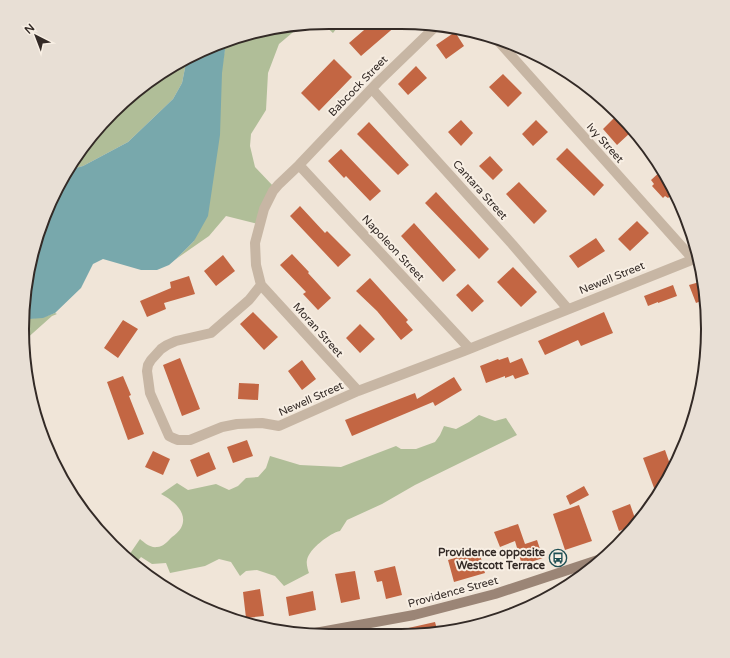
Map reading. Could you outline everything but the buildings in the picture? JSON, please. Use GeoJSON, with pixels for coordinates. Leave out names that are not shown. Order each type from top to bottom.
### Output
{"type":"FeatureCollection","features":[{"type":"Feature","properties":{"kind":"main road","name":"Providence Street"},"geometry":{"type":"LineString","coordinates":[[337,629],[414,615],[495,594],[589,563]]}},
{"type":"Feature","properties":{"kind":"street","name":"Babcock Street"},"geometry":{"type":"LineString","coordinates":[[299,164],[431,31]]}},
{"type":"Feature","properties":{"kind":"street","name":"Ivy Street"},"geometry":{"type":"LineString","coordinates":[[504,48],[691,253]]}},
{"type":"Feature","properties":{"kind":"street","name":"Cantara Street"},"geometry":{"type":"LineString","coordinates":[[372,89],[512,244],[568,309]]}},
{"type":"Feature","properties":{"kind":"street"},"geometry":{"type":"LineString","coordinates":[[261,285],[256,265],[255,243],[264,209],[269,198],[279,184],[299,164]]}},
{"type":"Feature","properties":{"kind":"street","name":"Napoleon Street"},"geometry":{"type":"LineString","coordinates":[[299,164],[469,348]]}},
{"type":"Feature","properties":{"kind":"street","name":"Newell Street"},"geometry":{"type":"LineString","coordinates":[[261,285],[249,300],[211,333],[176,341],[167,345],[151,360],[148,365],[150,393],[169,436],[178,440],[190,440],[222,427],[242,423],[262,423],[278,426],[358,391],[693,259]]}},
{"type":"Feature","properties":{"kind":"street","name":"Moran Street"},"geometry":{"type":"LineString","coordinates":[[261,285],[358,391]]}},
{"type":"Feature","properties":{"kind":"green space"},"geometry":{"type":"Polygon","coordinates":[[[329,29],[336,29],[333,33],[329,29]]]}},
{"type":"Feature","properties":{"kind":"green space"},"geometry":{"type":"Polygon","coordinates":[[[294,32],[279,44],[268,73],[266,110],[251,134],[250,146],[255,167],[274,187],[258,224],[226,216],[209,236],[176,259],[194,241],[225,48],[251,39],[294,32]]]}},
{"type":"Feature","properties":{"kind":"green space"},"geometry":{"type":"Polygon","coordinates":[[[185,66],[182,83],[173,99],[128,142],[83,166],[76,168],[103,131],[131,103],[162,80],[185,66]]]}},
{"type":"Feature","properties":{"kind":"green space"},"geometry":{"type":"Polygon","coordinates":[[[55,313],[57,314],[52,316],[29,336],[30,318],[40,318],[55,313]]]}},
{"type":"Feature","properties":{"kind":"green space"},"geometry":{"type":"Polygon","coordinates":[[[479,415],[495,421],[506,418],[517,435],[415,485],[382,504],[347,520],[340,531],[326,538],[312,551],[307,562],[309,573],[284,586],[275,576],[257,570],[246,571],[240,576],[231,562],[219,559],[205,566],[170,573],[166,563],[152,564],[141,557],[138,561],[130,554],[140,539],[150,546],[159,547],[165,544],[181,528],[183,517],[181,512],[175,503],[161,494],[177,483],[188,490],[216,484],[229,490],[238,486],[246,478],[258,477],[266,468],[270,456],[300,465],[341,467],[396,446],[401,449],[416,449],[435,442],[444,426],[456,429],[479,415]]]}},
{"type":"Feature","properties":{"kind":"water"},"geometry":{"type":"Polygon","coordinates":[[[225,48],[222,73],[220,135],[208,216],[194,241],[169,265],[157,270],[141,270],[103,259],[93,264],[81,288],[55,313],[43,318],[30,319],[32,290],[39,251],[52,214],[69,179],[76,168],[83,166],[128,142],[173,99],[182,83],[185,66],[225,48]]]}},
{"type":"Feature","properties":{"kind":"place","name":"Providence opposite Westcott Terrace"},"geometry":{"type":"Point","coordinates":[558,558]}}]}
